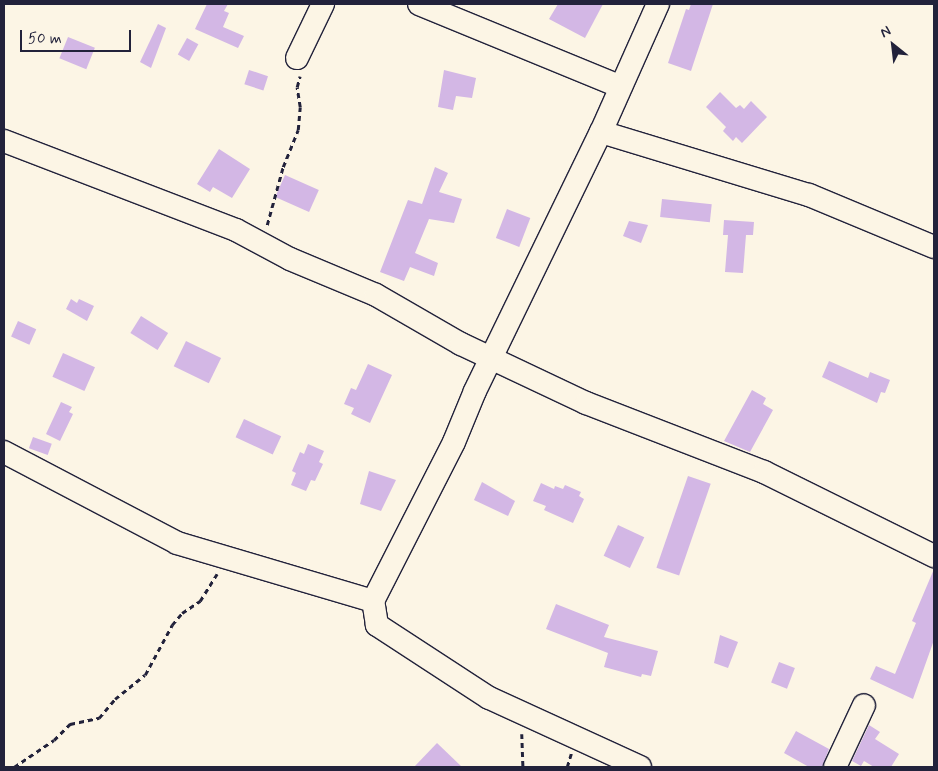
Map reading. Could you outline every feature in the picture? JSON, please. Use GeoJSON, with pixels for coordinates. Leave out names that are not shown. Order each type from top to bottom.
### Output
{"type":"FeatureCollection","features":[{"type":"Feature","properties":{"kind":"street"},"geometry":{"type":"LineString","coordinates":[[297,58],[323,4]]}},
{"type":"Feature","properties":{"kind":"street"},"geometry":{"type":"LineString","coordinates":[[419,4],[621,87]]}},
{"type":"Feature","properties":{"kind":"street"},"geometry":{"type":"LineString","coordinates":[[640,767],[489,698],[377,625],[373,601],[418,518],[601,132],[658,4]]}},
{"type":"Feature","properties":{"kind":"street"},"geometry":{"type":"LineString","coordinates":[[601,132],[809,195],[934,247]]}},
{"type":"Feature","properties":{"kind":"street"},"geometry":{"type":"LineString","coordinates":[[4,141],[262,243],[290,259],[376,295],[461,344],[493,357],[586,403],[764,472],[934,556]]}},
{"type":"Feature","properties":{"kind":"street"},"geometry":{"type":"LineString","coordinates":[[4,452],[177,543],[373,601]]}},
{"type":"Feature","properties":{"kind":"street"},"geometry":{"type":"LineString","coordinates":[[835,767],[864,705]]}},
{"type":"Feature","properties":{"kind":"path"},"geometry":{"type":"LineString","coordinates":[[262,243],[282,168],[298,130],[300,107],[297,87],[302,72],[297,58]]}},
{"type":"Feature","properties":{"kind":"path"},"geometry":{"type":"LineString","coordinates":[[14,767],[54,740],[70,724],[99,718],[115,699],[145,675],[172,625],[182,613],[200,601],[229,559]]}},
{"type":"Feature","properties":{"kind":"path"},"geometry":{"type":"LineString","coordinates":[[521,713],[523,767]]}},
{"type":"Feature","properties":{"kind":"building"},"geometry":{"type":"Polygon","coordinates":[[[207,4],[228,4],[224,11],[229,13],[223,27],[244,36],[238,48],[195,29],[207,4]]]}},
{"type":"Feature","properties":{"kind":"building"},"geometry":{"type":"Polygon","coordinates":[[[558,4],[603,4],[585,38],[549,19],[558,4]]]}},
{"type":"Feature","properties":{"kind":"building"},"geometry":{"type":"Polygon","coordinates":[[[691,4],[713,4],[691,71],[668,63],[686,9],[689,10],[691,4]]]}},
{"type":"Feature","properties":{"kind":"building"},"geometry":{"type":"Polygon","coordinates":[[[158,24],[166,28],[151,68],[140,62],[158,24]]]}},
{"type":"Feature","properties":{"kind":"building"},"geometry":{"type":"Polygon","coordinates":[[[68,37],[95,48],[86,69],[59,58],[68,37]]]}},
{"type":"Feature","properties":{"kind":"building"},"geometry":{"type":"Polygon","coordinates":[[[187,38],[198,44],[189,61],[178,55],[187,38]]]}},
{"type":"Feature","properties":{"kind":"building"},"geometry":{"type":"Polygon","coordinates":[[[249,70],[268,76],[263,90],[244,84],[249,70]]]}},
{"type":"Feature","properties":{"kind":"building"},"geometry":{"type":"Polygon","coordinates":[[[444,70],[476,78],[472,98],[456,96],[453,110],[438,107],[444,70]]]}},
{"type":"Feature","properties":{"kind":"building"},"geometry":{"type":"Polygon","coordinates":[[[720,92],[736,108],[740,105],[744,109],[751,101],[767,117],[742,143],[736,137],[733,141],[723,131],[726,127],[706,107],[720,92]]]}},
{"type":"Feature","properties":{"kind":"building"},"geometry":{"type":"Polygon","coordinates":[[[219,149],[250,169],[232,198],[213,187],[210,192],[197,184],[219,149]]]}},
{"type":"Feature","properties":{"kind":"building"},"geometry":{"type":"Polygon","coordinates":[[[435,167],[448,173],[439,192],[462,199],[454,223],[429,219],[415,253],[438,263],[434,276],[410,267],[404,281],[380,272],[408,200],[422,204],[435,167]]]}},
{"type":"Feature","properties":{"kind":"building"},"geometry":{"type":"Polygon","coordinates":[[[285,175],[319,190],[309,212],[275,197],[285,175]]]}},
{"type":"Feature","properties":{"kind":"building"},"geometry":{"type":"Polygon","coordinates":[[[662,199],[712,204],[710,222],[660,217],[662,199]]]}},
{"type":"Feature","properties":{"kind":"building"},"geometry":{"type":"Polygon","coordinates":[[[507,209],[530,218],[519,247],[496,238],[507,209]]]}},
{"type":"Feature","properties":{"kind":"building"},"geometry":{"type":"Polygon","coordinates":[[[724,220],[754,222],[753,235],[746,235],[743,273],[725,272],[728,235],[723,235],[724,220]]]}},
{"type":"Feature","properties":{"kind":"building"},"geometry":{"type":"Polygon","coordinates":[[[629,221],[648,225],[641,243],[623,236],[629,221]]]}},
{"type":"Feature","properties":{"kind":"building"},"geometry":{"type":"Polygon","coordinates":[[[71,299],[77,303],[79,299],[94,306],[87,321],[66,309],[71,299]]]}},
{"type":"Feature","properties":{"kind":"building"},"geometry":{"type":"Polygon","coordinates":[[[141,316],[168,333],[158,350],[130,333],[141,316]]]}},
{"type":"Feature","properties":{"kind":"building"},"geometry":{"type":"Polygon","coordinates":[[[18,321],[36,329],[29,345],[11,337],[18,321]]]}},
{"type":"Feature","properties":{"kind":"building"},"geometry":{"type":"Polygon","coordinates":[[[186,341],[221,358],[209,383],[174,366],[186,341]]]}},
{"type":"Feature","properties":{"kind":"building"},"geometry":{"type":"Polygon","coordinates":[[[63,353],[95,367],[84,391],[52,377],[63,353]]]}},
{"type":"Feature","properties":{"kind":"building"},"geometry":{"type":"Polygon","coordinates":[[[829,361],[868,378],[870,372],[890,380],[885,393],[881,392],[877,403],[822,377],[829,361]]]}},
{"type":"Feature","properties":{"kind":"building"},"geometry":{"type":"Polygon","coordinates":[[[368,364],[392,375],[370,423],[351,414],[354,408],[344,404],[351,388],[356,390],[368,364]]]}},
{"type":"Feature","properties":{"kind":"building"},"geometry":{"type":"Polygon","coordinates":[[[752,390],[766,398],[763,404],[773,410],[750,452],[724,441],[752,390]]]}},
{"type":"Feature","properties":{"kind":"building"},"geometry":{"type":"Polygon","coordinates":[[[61,402],[72,407],[69,412],[73,414],[60,441],[46,434],[61,402]]]}},
{"type":"Feature","properties":{"kind":"building"},"geometry":{"type":"Polygon","coordinates":[[[244,419],[281,436],[273,454],[236,437],[244,419]]]}},
{"type":"Feature","properties":{"kind":"building"},"geometry":{"type":"Polygon","coordinates":[[[33,437],[52,444],[48,455],[29,448],[33,437]]]}},
{"type":"Feature","properties":{"kind":"building"},"geometry":{"type":"Polygon","coordinates":[[[308,444],[324,451],[319,462],[323,464],[315,481],[311,480],[306,491],[291,485],[296,473],[292,471],[300,452],[304,454],[308,444]]]}},
{"type":"Feature","properties":{"kind":"building"},"geometry":{"type":"Polygon","coordinates":[[[369,471],[396,480],[381,511],[360,504],[369,471]]]}},
{"type":"Feature","properties":{"kind":"building"},"geometry":{"type":"Polygon","coordinates":[[[688,476],[711,484],[679,576],[656,568],[688,476]]]}},
{"type":"Feature","properties":{"kind":"building"},"geometry":{"type":"Polygon","coordinates":[[[482,482],[515,501],[508,516],[474,500],[482,482]]]}},
{"type":"Feature","properties":{"kind":"building"},"geometry":{"type":"Polygon","coordinates":[[[541,483],[554,489],[555,486],[563,489],[565,485],[581,492],[579,496],[584,499],[573,523],[544,510],[546,506],[533,501],[541,483]]]}},
{"type":"Feature","properties":{"kind":"building"},"geometry":{"type":"Polygon","coordinates":[[[618,525],[644,537],[630,568],[604,556],[618,525]]]}},
{"type":"Feature","properties":{"kind":"building"},"geometry":{"type":"Polygon","coordinates":[[[934,569],[934,640],[913,699],[870,679],[876,666],[895,674],[916,623],[912,621],[934,569]]]}},
{"type":"Feature","properties":{"kind":"building"},"geometry":{"type":"Polygon","coordinates":[[[556,604],[609,625],[604,637],[658,651],[651,676],[642,674],[641,677],[604,667],[608,653],[546,629],[556,604]]]}},
{"type":"Feature","properties":{"kind":"building"},"geometry":{"type":"Polygon","coordinates":[[[720,635],[738,642],[728,668],[714,663],[720,635]]]}},
{"type":"Feature","properties":{"kind":"building"},"geometry":{"type":"Polygon","coordinates":[[[779,662],[795,668],[787,689],[771,683],[779,662]]]}},
{"type":"Feature","properties":{"kind":"building"},"geometry":{"type":"Polygon","coordinates":[[[869,725],[880,732],[875,739],[899,754],[891,767],[874,767],[864,761],[861,766],[852,761],[869,725]]]}},
{"type":"Feature","properties":{"kind":"building"},"geometry":{"type":"Polygon","coordinates":[[[796,731],[829,749],[822,767],[809,767],[784,753],[796,731]]]}},
{"type":"Feature","properties":{"kind":"building"},"geometry":{"type":"Polygon","coordinates":[[[437,743],[462,767],[414,767],[437,743]]]}}]}
